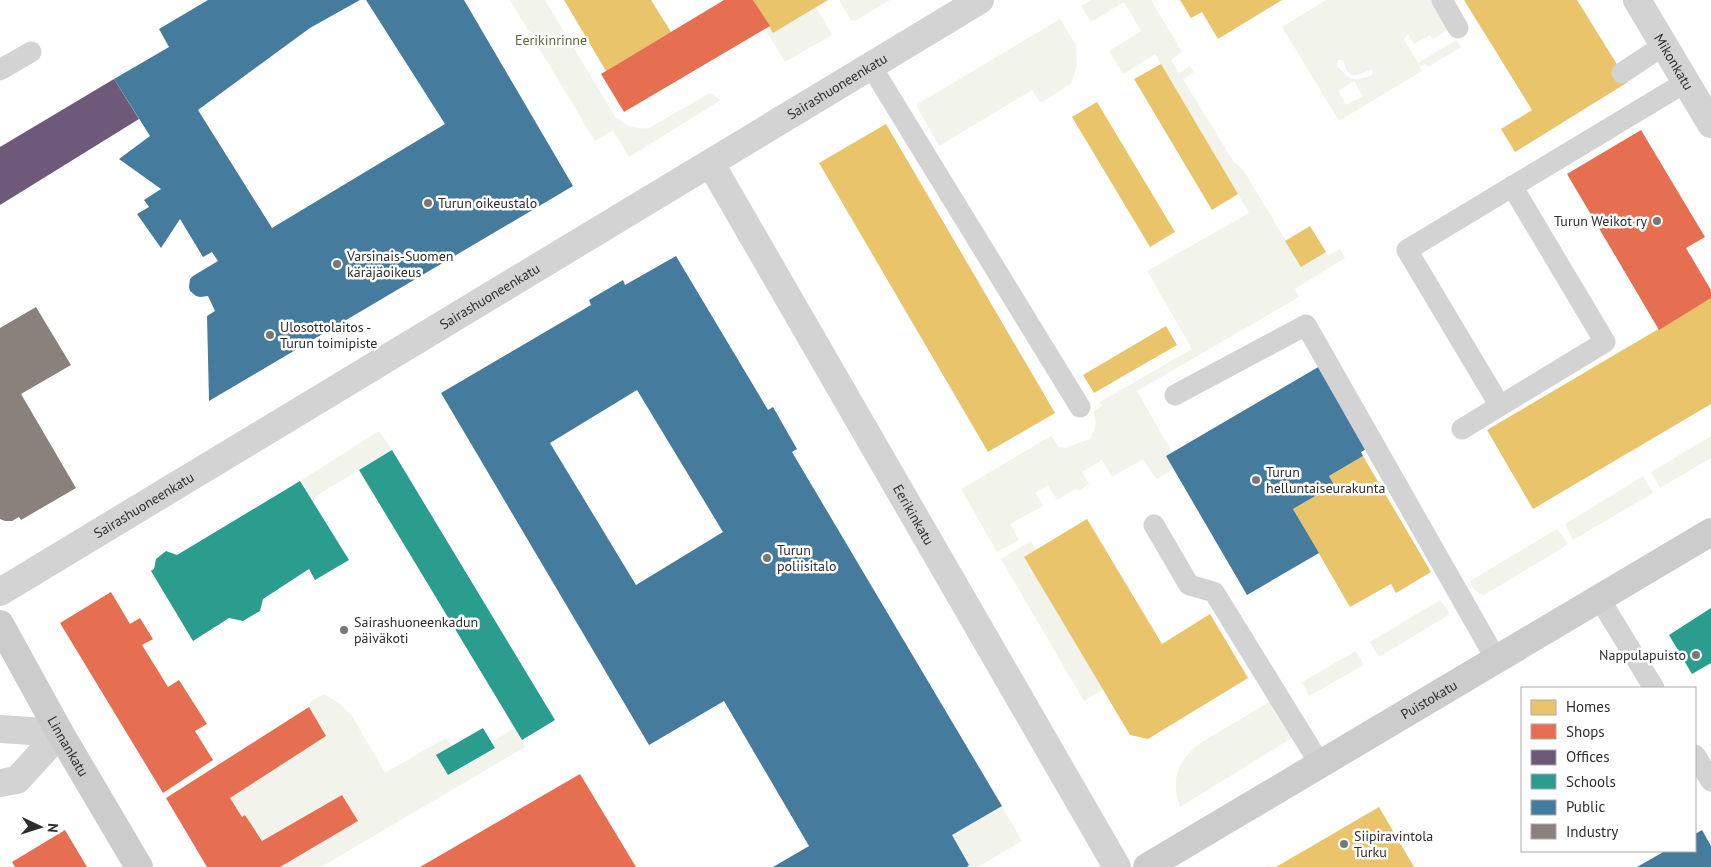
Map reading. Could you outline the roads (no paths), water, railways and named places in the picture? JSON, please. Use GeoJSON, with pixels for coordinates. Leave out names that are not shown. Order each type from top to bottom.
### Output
{"type":"FeatureCollection","features":[{"type":"Feature","properties":{"kind":"main road","name":"Puistokatu"},"geometry":{"type":"LineString","coordinates":[[1146,867],[1711,532]]}},
{"type":"Feature","properties":{"kind":"main road","name":"Linnankatu"},"geometry":{"type":"LineString","coordinates":[[0,624],[60,733],[139,867]]}},
{"type":"Feature","properties":{"kind":"street","name":"Sairashuoneenkatu"},"geometry":{"type":"LineString","coordinates":[[0,592],[980,0]]}},
{"type":"Feature","properties":{"kind":"street","name":"Mikonkatu"},"geometry":{"type":"LineString","coordinates":[[1637,0],[1711,124]]}},
{"type":"Feature","properties":{"kind":"street","name":"Eerikinkatu"},"geometry":{"type":"LineString","coordinates":[[711,164],[1117,867]]}},
{"type":"Feature","properties":{"kind":"street"},"geometry":{"type":"LineString","coordinates":[[0,729],[60,733]]}},
{"type":"Feature","properties":{"kind":"street"},"geometry":{"type":"LineString","coordinates":[[0,782],[17,780],[60,733]]}},
{"type":"Feature","properties":{"kind":"lane"},"geometry":{"type":"LineString","coordinates":[[1442,0],[1458,28]]}},
{"type":"Feature","properties":{"kind":"lane"},"geometry":{"type":"LineString","coordinates":[[1622,72],[1664,46]]}},
{"type":"Feature","properties":{"kind":"lane"},"geometry":{"type":"LineString","coordinates":[[0,70],[30,52]]}},
{"type":"Feature","properties":{"kind":"lane"},"geometry":{"type":"LineString","coordinates":[[871,66],[1080,407]]}},
{"type":"Feature","properties":{"kind":"lane"},"geometry":{"type":"LineString","coordinates":[[1500,406],[1407,250],[1686,82]]}},
{"type":"Feature","properties":{"kind":"lane"},"geometry":{"type":"LineString","coordinates":[[1462,429],[1606,342],[1512,186]]}},
{"type":"Feature","properties":{"kind":"lane"},"geometry":{"type":"LineString","coordinates":[[1175,395],[1306,325],[1496,659]]}},
{"type":"Feature","properties":{"kind":"lane"},"geometry":{"type":"LineString","coordinates":[[1154,525],[1189,584],[1214,592],[1320,764]]}},
{"type":"Feature","properties":{"kind":"lane"},"geometry":{"type":"LineString","coordinates":[[1599,598],[1653,687]]}},
{"type":"Feature","properties":{"kind":"lane"},"geometry":{"type":"LineString","coordinates":[[1696,757],[1711,781]]}},
{"type":"Feature","properties":{"kind":"place","name":"Turun oikeustalo"},"geometry":{"type":"Point","coordinates":[428,203]}},
{"type":"Feature","properties":{"kind":"place","name":"Turun Weikot ry"},"geometry":{"type":"Point","coordinates":[1657,221]}},
{"type":"Feature","properties":{"kind":"place","name":"Varsinais-Suomen käräjäoikeus"},"geometry":{"type":"Point","coordinates":[337,264]}},
{"type":"Feature","properties":{"kind":"place","name":"Ulosottolaitos - Turun toimipiste"},"geometry":{"type":"Point","coordinates":[270,335]}},
{"type":"Feature","properties":{"kind":"place","name":"Turun helluntaiseurakunta"},"geometry":{"type":"Point","coordinates":[1256,480]}},
{"type":"Feature","properties":{"kind":"place","name":"Turun poliisitalo"},"geometry":{"type":"Point","coordinates":[767,558]}},
{"type":"Feature","properties":{"kind":"place","name":"Sairashuoneenkadun päiväkoti"},"geometry":{"type":"Point","coordinates":[344,630]}},
{"type":"Feature","properties":{"kind":"place","name":"Nappulapuisto"},"geometry":{"type":"Point","coordinates":[1696,655]}},
{"type":"Feature","properties":{"kind":"place","name":"Siipiravintola Turku"},"geometry":{"type":"Point","coordinates":[1344,844]}},
{"type":"Feature","properties":{"kind":"park label","name":"Eerikinrinne"},"geometry":{"type":"Point","coordinates":[551,40]}}]}
